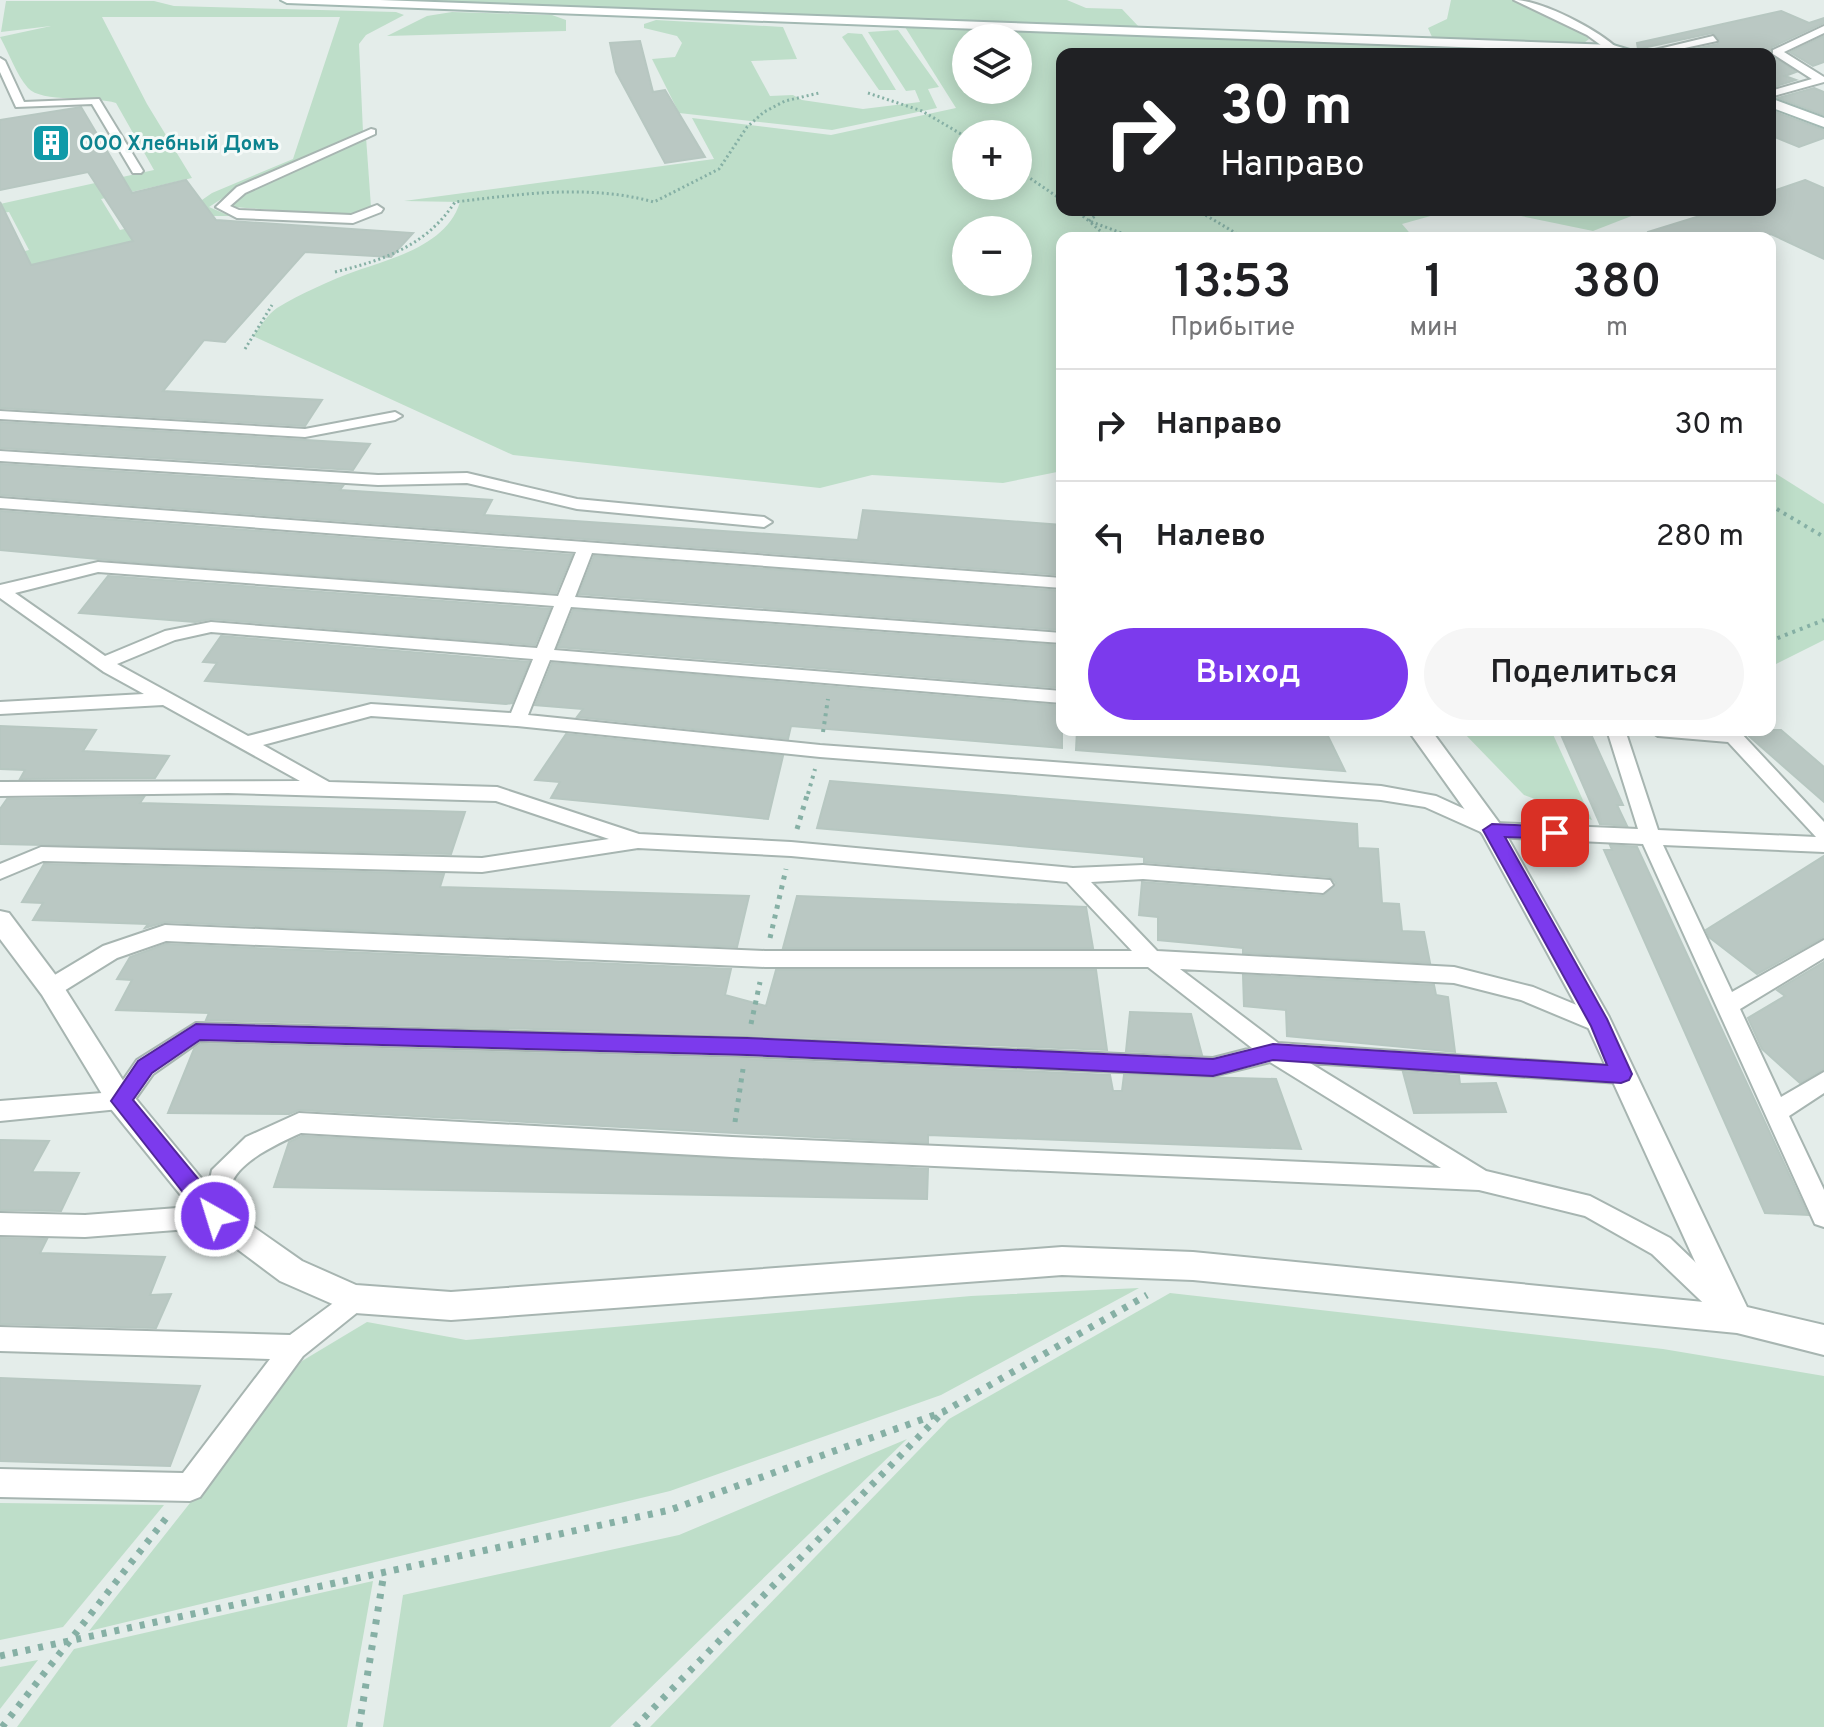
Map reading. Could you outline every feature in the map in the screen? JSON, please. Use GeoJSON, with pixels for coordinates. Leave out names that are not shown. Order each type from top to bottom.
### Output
{"type":"FeatureCollection","features":[{"type":"Feature","properties":{"kind":"street"},"geometry":{"type":"LineString","coordinates":[[287,0],[1586,48]]}},
{"type":"Feature","properties":{"kind":"street"},"geometry":{"type":"LineString","coordinates":[[1776,104],[1824,123]]}},
{"type":"Feature","properties":{"kind":"street"},"geometry":{"type":"LineString","coordinates":[[1423,736],[1492,830],[1600,1024],[1737,1319]]}},
{"type":"Feature","properties":{"kind":"street"},"geometry":{"type":"LineString","coordinates":[[0,920],[51,988],[121,1101],[215,1216],[291,1271],[355,1299],[451,1306],[1062,1261],[1193,1266],[1737,1319],[1824,1340]]}},
{"type":"Feature","properties":{"kind":"lane"},"geometry":{"type":"LineString","coordinates":[[1519,0],[1591,33],[1612,48]]}},
{"type":"Feature","properties":{"kind":"lane"},"geometry":{"type":"LineString","coordinates":[[1776,92],[1821,80],[1777,52],[1824,29]]}},
{"type":"Feature","properties":{"kind":"lane"},"geometry":{"type":"LineString","coordinates":[[1671,48],[1713,39]]}},
{"type":"Feature","properties":{"kind":"lane"},"geometry":{"type":"LineString","coordinates":[[0,61],[15,106],[95,101],[137,171]]}},
{"type":"Feature","properties":{"kind":"lane"},"geometry":{"type":"LineString","coordinates":[[371,132],[241,190],[222,207],[237,214],[353,219],[377,209]]}},
{"type":"Feature","properties":{"kind":"lane"},"geometry":{"type":"LineString","coordinates":[[0,415],[305,433],[395,416]]}},
{"type":"Feature","properties":{"kind":"lane"},"geometry":{"type":"LineString","coordinates":[[0,456],[378,480],[467,478],[577,504],[764,522]]}},
{"type":"Feature","properties":{"kind":"lane"},"geometry":{"type":"LineString","coordinates":[[0,503],[1056,583]]}},
{"type":"Feature","properties":{"kind":"lane"},"geometry":{"type":"LineString","coordinates":[[517,720],[586,548]]}},
{"type":"Feature","properties":{"kind":"lane"},"geometry":{"type":"LineString","coordinates":[[0,590],[98,567],[1056,638]]}},
{"type":"Feature","properties":{"kind":"lane"},"geometry":{"type":"LineString","coordinates":[[0,590],[105,663],[326,788]]}},
{"type":"Feature","properties":{"kind":"lane"},"geometry":{"type":"LineString","coordinates":[[105,663],[171,635],[211,627],[1056,697]]}},
{"type":"Feature","properties":{"kind":"lane"},"geometry":{"type":"LineString","coordinates":[[0,708],[166,699]]}},
{"type":"Feature","properties":{"kind":"lane"},"geometry":{"type":"LineString","coordinates":[[246,743],[371,710],[517,720],[820,751],[1381,793],[1429,801],[1492,830],[1824,845]]}},
{"type":"Feature","properties":{"kind":"lane"},"geometry":{"type":"LineString","coordinates":[[1618,736],[1650,837],[1822,1206]]}},
{"type":"Feature","properties":{"kind":"lane"},"geometry":{"type":"LineString","coordinates":[[1733,736],[1824,834]]}},
{"type":"Feature","properties":{"kind":"lane"},"geometry":{"type":"LineString","coordinates":[[0,789],[326,788],[497,794],[638,841]]}},
{"type":"Feature","properties":{"kind":"lane"},"geometry":{"type":"LineString","coordinates":[[0,872],[41,854],[482,865],[638,841],[791,849],[1073,875],[1143,872],[1323,885]]}},
{"type":"Feature","properties":{"kind":"lane"},"geometry":{"type":"LineString","coordinates":[[1073,875],[1152,959],[1273,1052],[1480,1180]]}},
{"type":"Feature","properties":{"kind":"lane"},"geometry":{"type":"LineString","coordinates":[[51,988],[110,952],[165,933],[765,959],[1152,959],[1454,975],[1525,993],[1600,1024]]}},
{"type":"Feature","properties":{"kind":"lane"},"geometry":{"type":"LineString","coordinates":[[1728,1005],[1824,948]]}},
{"type":"Feature","properties":{"kind":"lane"},"geometry":{"type":"LineString","coordinates":[[0,1111],[121,1101],[145,1067],[196,1032],[747,1047],[1213,1067],[1273,1052],[1621,1074]]}},
{"type":"Feature","properties":{"kind":"lane"},"geometry":{"type":"LineString","coordinates":[[1778,1111],[1824,1081]]}},
{"type":"Feature","properties":{"kind":"lane"},"geometry":{"type":"LineString","coordinates":[[0,1224],[85,1226],[215,1216],[220,1177],[254,1144],[299,1123],[732,1147],[1480,1180],[1590,1207],[1661,1246],[1737,1319]]}},
{"type":"Feature","properties":{"kind":"lane"},"geometry":{"type":"LineString","coordinates":[[0,1483],[190,1487],[294,1347],[355,1299]]}},
{"type":"Feature","properties":{"kind":"lane"},"geometry":{"type":"LineString","coordinates":[[0,1339],[294,1347]]}},
{"type":"Feature","properties":{"kind":"path"},"geometry":{"type":"LineString","coordinates":[[335,272],[389,260],[434,233],[455,202],[593,191],[633,195],[654,202],[670,189],[717,171],[743,132],[763,113],[786,99],[819,93]]}},
{"type":"Feature","properties":{"kind":"path"},"geometry":{"type":"LineString","coordinates":[[868,93],[922,111],[952,129]]}},
{"type":"Feature","properties":{"kind":"path"},"geometry":{"type":"LineString","coordinates":[[1032,180],[1056,196]]}},
{"type":"Feature","properties":{"kind":"path"},"geometry":{"type":"LineString","coordinates":[[1083,216],[1101,232]]}},
{"type":"Feature","properties":{"kind":"path"},"geometry":{"type":"LineString","coordinates":[[1089,221],[1095,216]]}},
{"type":"Feature","properties":{"kind":"path"},"geometry":{"type":"LineString","coordinates":[[1209,216],[1236,232]]}},
{"type":"Feature","properties":{"kind":"path"},"geometry":{"type":"LineString","coordinates":[[1089,221],[1119,232]]}},
{"type":"Feature","properties":{"kind":"path"},"geometry":{"type":"LineString","coordinates":[[245,349],[272,305]]}},
{"type":"Feature","properties":{"kind":"path"},"geometry":{"type":"LineString","coordinates":[[1776,509],[1824,537]]}},
{"type":"Feature","properties":{"kind":"path"},"geometry":{"type":"LineString","coordinates":[[1776,639],[1824,620]]}},
{"type":"Feature","properties":{"kind":"path"},"geometry":{"type":"LineString","coordinates":[[732,1147],[747,1047],[765,959],[791,849],[820,751]]}},
{"type":"Feature","properties":{"kind":"path"},"geometry":{"type":"LineString","coordinates":[[0,1656],[670,1510],[943,1412],[1096,1327],[1193,1266]]}},
{"type":"Feature","properties":{"kind":"path"},"geometry":{"type":"LineString","coordinates":[[635,1727],[943,1412]]}},
{"type":"Feature","properties":{"kind":"path"},"geometry":{"type":"LineString","coordinates":[[2,1727],[190,1487]]}},
{"type":"Feature","properties":{"kind":"path"},"geometry":{"type":"LineString","coordinates":[[359,1727],[384,1573]]}},
{"type":"Feature","properties":{"kind":"green space"},"geometry":{"type":"Polygon","coordinates":[[[426,0],[1067,0],[1086,8],[1122,9],[1139,27],[430,3],[426,0]]]}},
{"type":"Feature","properties":{"kind":"green space"},"geometry":{"type":"Polygon","coordinates":[[[1451,0],[1513,0],[1581,30],[1589,39],[1584,43],[1565,44],[1432,37],[1428,28],[1447,19],[1451,0]]]}},
{"type":"Feature","properties":{"kind":"green space"},"geometry":{"type":"Polygon","coordinates":[[[6,1],[154,1],[174,6],[396,12],[404,15],[366,35],[359,44],[363,132],[229,194],[209,207],[230,216],[179,216],[162,234],[0,272],[0,257],[29,250],[9,212],[0,213],[0,204],[154,170],[116,103],[44,96],[28,88],[0,37],[51,26],[1,32],[6,1]],[[102,17],[147,104],[192,178],[101,199],[120,230],[179,216],[212,193],[293,159],[340,17],[102,17]]]}},
{"type":"Feature","properties":{"kind":"green space"},"geometry":{"type":"Polygon","coordinates":[[[452,12],[552,15],[566,20],[566,31],[387,36],[427,16],[452,12]]]}},
{"type":"Feature","properties":{"kind":"green space"},"geometry":{"type":"Polygon","coordinates":[[[656,20],[783,27],[797,59],[751,61],[770,96],[793,95],[802,100],[863,109],[920,102],[915,90],[906,91],[868,32],[898,30],[939,87],[928,89],[937,108],[832,130],[679,113],[652,59],[675,57],[682,43],[677,36],[644,28],[644,24],[656,20]]]}},
{"type":"Feature","properties":{"kind":"green space"},"geometry":{"type":"Polygon","coordinates":[[[905,27],[952,29],[952,102],[905,27]]]}},
{"type":"Feature","properties":{"kind":"green space"},"geometry":{"type":"Polygon","coordinates":[[[1032,32],[1480,48],[1056,48],[1056,216],[1431,216],[1402,224],[1409,232],[1056,232],[1056,472],[1003,483],[872,475],[820,488],[513,455],[253,336],[270,314],[286,303],[336,279],[402,255],[431,239],[453,217],[460,202],[404,201],[714,159],[692,118],[831,135],[956,108],[953,104],[1032,104],[1032,32]]]}},
{"type":"Feature","properties":{"kind":"green space"},"geometry":{"type":"Polygon","coordinates":[[[848,33],[862,34],[896,90],[879,90],[842,37],[848,33]]]}},
{"type":"Feature","properties":{"kind":"green space"},"geometry":{"type":"Polygon","coordinates":[[[366,137],[371,207],[351,216],[234,207],[233,203],[246,191],[366,137]]]}},
{"type":"Feature","properties":{"kind":"green space"},"geometry":{"type":"Polygon","coordinates":[[[1521,216],[1632,216],[1593,231],[1521,216]]]}},
{"type":"Feature","properties":{"kind":"green space"},"geometry":{"type":"Polygon","coordinates":[[[1776,474],[1824,504],[1824,640],[1776,664],[1776,474]]]}},
{"type":"Feature","properties":{"kind":"green space"},"geometry":{"type":"Polygon","coordinates":[[[1467,736],[1554,736],[1592,820],[1524,795],[1467,736]]]}},
{"type":"Feature","properties":{"kind":"green space"},"geometry":{"type":"Polygon","coordinates":[[[1139,1288],[941,1395],[670,1491],[89,1631],[302,1361],[367,1322],[466,1340],[971,1296],[1139,1288]]]}},
{"type":"Feature","properties":{"kind":"green space"},"geometry":{"type":"Polygon","coordinates":[[[1170,1293],[1663,1349],[1824,1376],[1824,1727],[650,1727],[949,1419],[1170,1293]]]}},
{"type":"Feature","properties":{"kind":"green space"},"geometry":{"type":"Polygon","coordinates":[[[907,1439],[610,1727],[383,1727],[403,1595],[679,1535],[907,1439]]]}},
{"type":"Feature","properties":{"kind":"green space"},"geometry":{"type":"Polygon","coordinates":[[[0,1503],[164,1505],[63,1627],[0,1640],[0,1503]]]}},
{"type":"Feature","properties":{"kind":"green space"},"geometry":{"type":"Polygon","coordinates":[[[373,1581],[347,1727],[17,1727],[74,1649],[373,1581]]]}},
{"type":"Feature","properties":{"kind":"green space"},"geometry":{"type":"Polygon","coordinates":[[[38,1660],[0,1709],[0,1667],[38,1660]]]}},
{"type":"Feature","properties":{"kind":"building"},"geometry":{"type":"Polygon","coordinates":[[[1781,11],[1809,23],[1824,18],[1824,23],[1772,48],[1699,48],[1718,44],[1719,39],[1712,33],[1643,48],[1638,48],[1637,43],[1781,11]]]}},
{"type":"Feature","properties":{"kind":"building"},"geometry":{"type":"Polygon","coordinates":[[[1824,36],[1824,62],[1813,66],[1790,52],[1824,36]]]}},
{"type":"Feature","properties":{"kind":"building"},"geometry":{"type":"Polygon","coordinates":[[[640,41],[653,92],[665,90],[705,157],[665,163],[616,72],[610,43],[640,41]]]}},
{"type":"Feature","properties":{"kind":"building"},"geometry":{"type":"Polygon","coordinates":[[[1776,58],[1796,72],[1785,76],[1796,80],[1776,86],[1776,58]]]}},
{"type":"Feature","properties":{"kind":"building"},"geometry":{"type":"Polygon","coordinates":[[[1814,88],[1824,92],[1824,115],[1778,98],[1814,88]]]}},
{"type":"Feature","properties":{"kind":"building"},"geometry":{"type":"Polygon","coordinates":[[[81,107],[132,193],[186,180],[216,220],[413,233],[391,257],[305,252],[225,342],[204,340],[163,391],[322,400],[305,426],[0,408],[0,202],[31,265],[133,241],[88,172],[0,190],[0,120],[81,107]]]}},
{"type":"Feature","properties":{"kind":"building"},"geometry":{"type":"Polygon","coordinates":[[[1776,112],[1824,130],[1824,138],[1799,147],[1776,137],[1776,112]]]}},
{"type":"Feature","properties":{"kind":"building"},"geometry":{"type":"Polygon","coordinates":[[[1805,180],[1824,188],[1824,259],[1776,236],[1776,232],[1648,232],[1700,216],[1776,216],[1776,190],[1805,180]]]}},
{"type":"Feature","properties":{"kind":"building"},"geometry":{"type":"Polygon","coordinates":[[[0,422],[370,444],[353,470],[0,448],[0,422]]]}},
{"type":"Feature","properties":{"kind":"building"},"geometry":{"type":"Polygon","coordinates":[[[0,464],[343,486],[340,490],[492,500],[484,515],[858,540],[863,510],[1056,525],[1056,575],[0,495],[0,464]]]}},
{"type":"Feature","properties":{"kind":"building"},"geometry":{"type":"Polygon","coordinates":[[[0,511],[572,555],[556,593],[120,561],[0,550],[0,511]]]}},
{"type":"Feature","properties":{"kind":"building"},"geometry":{"type":"Polygon","coordinates":[[[594,556],[1056,591],[1056,630],[579,594],[594,556]]]}},
{"type":"Feature","properties":{"kind":"building"},"geometry":{"type":"Polygon","coordinates":[[[108,576],[550,609],[535,645],[211,619],[195,622],[79,613],[108,576]]]}},
{"type":"Feature","properties":{"kind":"building"},"geometry":{"type":"Polygon","coordinates":[[[573,610],[1056,646],[1056,688],[558,647],[573,610]]]}},
{"type":"Feature","properties":{"kind":"building"},"geometry":{"type":"Polygon","coordinates":[[[221,636],[529,662],[512,703],[506,704],[205,681],[217,663],[203,662],[221,636]]]}},
{"type":"Feature","properties":{"kind":"building"},"geometry":{"type":"Polygon","coordinates":[[[552,663],[1056,705],[1056,736],[1062,736],[1062,748],[791,726],[788,739],[577,717],[583,709],[535,705],[552,663]]]}},
{"type":"Feature","properties":{"kind":"building"},"geometry":{"type":"Polygon","coordinates":[[[0,726],[96,730],[83,751],[169,756],[155,778],[20,779],[25,770],[0,769],[0,726]]]}},
{"type":"Feature","properties":{"kind":"building"},"geometry":{"type":"Polygon","coordinates":[[[1776,730],[1781,730],[1824,767],[1824,802],[1749,736],[1776,736],[1776,730]]]}},
{"type":"Feature","properties":{"kind":"building"},"geometry":{"type":"Polygon","coordinates":[[[566,734],[783,756],[768,819],[551,798],[560,782],[535,780],[566,734]]]}},
{"type":"Feature","properties":{"kind":"building"},"geometry":{"type":"Polygon","coordinates":[[[1077,736],[1328,736],[1345,771],[1076,750],[1077,736]]]}},
{"type":"Feature","properties":{"kind":"building"},"geometry":{"type":"Polygon","coordinates":[[[1562,736],[1592,736],[1623,805],[1617,805],[1627,826],[1600,824],[1562,736]]]}},
{"type":"Feature","properties":{"kind":"building"},"geometry":{"type":"Polygon","coordinates":[[[830,781],[1357,824],[1358,848],[1378,849],[1382,903],[1399,904],[1402,931],[1424,932],[1430,963],[1243,953],[1243,948],[1158,940],[1158,917],[1139,915],[1142,882],[1323,896],[1336,883],[1330,877],[1144,862],[1144,857],[817,828],[830,781]]]}},
{"type":"Feature","properties":{"kind":"building"},"geometry":{"type":"Polygon","coordinates":[[[144,797],[140,803],[465,812],[451,854],[0,844],[0,809],[7,799],[144,797]]]}},
{"type":"Feature","properties":{"kind":"building"},"geometry":{"type":"Polygon","coordinates":[[[1610,845],[1637,847],[1808,1215],[1765,1213],[1604,850],[1612,850],[1610,845]]]}},
{"type":"Feature","properties":{"kind":"building"},"geometry":{"type":"Polygon","coordinates":[[[1824,856],[1824,937],[1757,974],[1709,937],[1706,930],[1824,856]]]}},
{"type":"Feature","properties":{"kind":"building"},"geometry":{"type":"Polygon","coordinates":[[[44,864],[444,874],[440,887],[749,896],[737,947],[165,922],[145,928],[148,924],[33,920],[43,903],[22,902],[44,864]]]}},
{"type":"Feature","properties":{"kind":"building"},"geometry":{"type":"Polygon","coordinates":[[[797,896],[1086,907],[1093,948],[783,948],[797,896]]]}},
{"type":"Feature","properties":{"kind":"building"},"geometry":{"type":"Polygon","coordinates":[[[166,944],[731,969],[725,995],[766,1006],[776,970],[1096,970],[1107,1050],[747,1035],[206,1020],[209,1013],[116,1010],[132,980],[117,979],[130,957],[166,944]]]}},
{"type":"Feature","properties":{"kind":"building"},"geometry":{"type":"Polygon","coordinates":[[[1824,962],[1824,1069],[1800,1083],[1762,1049],[1748,1018],[1785,996],[1777,990],[1824,962]]]}},
{"type":"Feature","properties":{"kind":"building"},"geometry":{"type":"Polygon","coordinates":[[[1243,975],[1434,985],[1436,995],[1448,997],[1455,1052],[1287,1036],[1286,1010],[1244,1006],[1243,975]]]}},
{"type":"Feature","properties":{"kind":"building"},"geometry":{"type":"Polygon","coordinates":[[[1130,1012],[1191,1014],[1202,1055],[1126,1051],[1130,1012]]]}},
{"type":"Feature","properties":{"kind":"building"},"geometry":{"type":"Polygon","coordinates":[[[201,1044],[747,1059],[1110,1075],[1113,1091],[1122,1091],[1124,1075],[1276,1079],[1301,1149],[928,1135],[928,1143],[299,1110],[289,1114],[168,1113],[194,1049],[201,1044]]]}},
{"type":"Feature","properties":{"kind":"building"},"geometry":{"type":"Polygon","coordinates":[[[1403,1072],[1459,1076],[1460,1084],[1496,1083],[1506,1112],[1414,1113],[1403,1072]]]}},
{"type":"Feature","properties":{"kind":"building"},"geometry":{"type":"Polygon","coordinates":[[[302,1136],[928,1169],[927,1199],[274,1187],[289,1142],[302,1136]]]}},
{"type":"Feature","properties":{"kind":"building"},"geometry":{"type":"Polygon","coordinates":[[[0,1140],[49,1141],[32,1172],[79,1173],[61,1211],[0,1210],[0,1140]]]}},
{"type":"Feature","properties":{"kind":"building"},"geometry":{"type":"Polygon","coordinates":[[[0,1238],[47,1239],[40,1253],[165,1257],[150,1295],[171,1294],[156,1328],[0,1324],[0,1238]]]}},
{"type":"Feature","properties":{"kind":"building"},"geometry":{"type":"Polygon","coordinates":[[[0,1378],[200,1386],[170,1466],[0,1461],[0,1378]]]}},
{"type":"Feature","properties":{"kind":"place","name":"ООО Хлебный Домъ"},"geometry":{"type":"Point","coordinates":[51,143]}},
{"type":"Feature","properties":{"kind":"route"},"geometry":{"type":"LineString","coordinates":[[215,1216],[121,1101],[145,1067],[196,1032],[747,1047],[1213,1067],[1273,1052],[1524,1071],[1621,1074],[1600,1024],[1492,830],[1555,833]]}}]}
